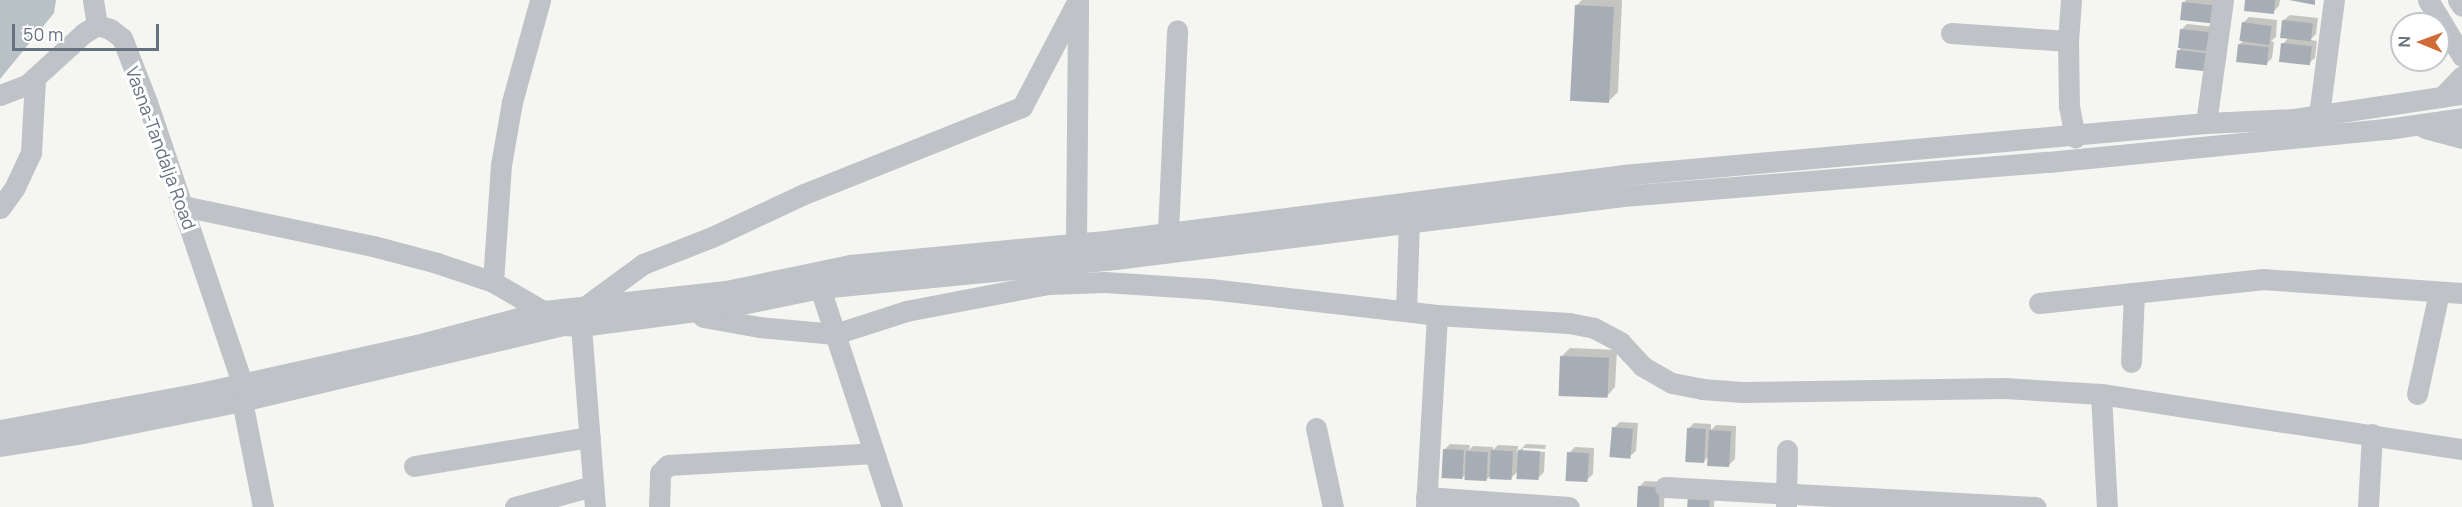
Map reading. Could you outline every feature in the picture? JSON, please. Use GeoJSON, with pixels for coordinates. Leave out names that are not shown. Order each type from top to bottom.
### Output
{"type":"FeatureCollection","features":[{"type":"Feature","properties":{"kind":"street"},"geometry":{"type":"LineString","coordinates":[[0,95],[28,84],[84,33],[97,25],[93,0]]}},
{"type":"Feature","properties":{"kind":"street"},"geometry":{"type":"LineString","coordinates":[[493,282],[501,165],[510,112],[540,0]]}},
{"type":"Feature","properties":{"kind":"street"},"geometry":{"type":"LineString","coordinates":[[1076,243],[1078,0]]}},
{"type":"Feature","properties":{"kind":"street"},"geometry":{"type":"LineString","coordinates":[[576,319],[643,264],[712,237],[804,194],[1022,107],[1078,0]]}},
{"type":"Feature","properties":{"kind":"street"},"geometry":{"type":"LineString","coordinates":[[2071,0],[2068,41],[2069,106],[2075,137]]}},
{"type":"Feature","properties":{"kind":"street"},"geometry":{"type":"LineString","coordinates":[[2206,123],[2223,0]]}},
{"type":"Feature","properties":{"kind":"street"},"geometry":{"type":"LineString","coordinates":[[2319,115],[2334,0]]}},
{"type":"Feature","properties":{"kind":"street"},"geometry":{"type":"LineString","coordinates":[[2428,0],[2462,56]]}},
{"type":"Feature","properties":{"kind":"street"},"geometry":{"type":"LineString","coordinates":[[2458,0],[2462,6]]}},
{"type":"Feature","properties":{"kind":"street","name":"Vasna-Tandalja Road"},"geometry":{"type":"LineString","coordinates":[[97,25],[110,29],[122,38],[183,206],[242,392],[263,507]]}},
{"type":"Feature","properties":{"kind":"street"},"geometry":{"type":"LineString","coordinates":[[1168,232],[1177,30]]}},
{"type":"Feature","properties":{"kind":"street"},"geometry":{"type":"LineString","coordinates":[[1951,33],[2068,41]]}},
{"type":"Feature","properties":{"kind":"street"},"geometry":{"type":"LineString","coordinates":[[0,446],[576,319],[850,265],[1076,243],[1623,175],[2319,115],[2452,96],[2462,76]]}},
{"type":"Feature","properties":{"kind":"street"},"geometry":{"type":"LineString","coordinates":[[0,208],[14,189],[31,153],[35,78]]}},
{"type":"Feature","properties":{"kind":"street"},"geometry":{"type":"LineString","coordinates":[[183,206],[374,246],[493,282],[544,311],[576,319],[681,313],[728,307],[820,288],[1115,260],[1623,196],[2048,162],[2462,118]]}},
{"type":"Feature","properties":{"kind":"street"},"geometry":{"type":"LineString","coordinates":[[2413,125],[2462,138]]}},
{"type":"Feature","properties":{"kind":"street"},"geometry":{"type":"LineString","coordinates":[[1406,311],[1409,222]]}},
{"type":"Feature","properties":{"kind":"street"},"geometry":{"type":"LineString","coordinates":[[2039,303],[2262,279],[2462,293]]}},
{"type":"Feature","properties":{"kind":"street"},"geometry":{"type":"LineString","coordinates":[[681,313],[759,327],[835,334],[906,311],[1048,284],[1105,282],[1198,289],[1437,315],[1569,323],[1594,328],[1620,342],[1642,366],[1672,383],[1702,389],[1742,392],[2004,388],[2100,394],[2462,449]]}},
{"type":"Feature","properties":{"kind":"street"},"geometry":{"type":"LineString","coordinates":[[820,288],[892,507]]}},
{"type":"Feature","properties":{"kind":"street"},"geometry":{"type":"LineString","coordinates":[[2417,394],[2439,292]]}},
{"type":"Feature","properties":{"kind":"street"},"geometry":{"type":"LineString","coordinates":[[2131,362],[2134,293]]}},
{"type":"Feature","properties":{"kind":"street"},"geometry":{"type":"LineString","coordinates":[[0,430],[242,392],[544,311],[576,319]]}},
{"type":"Feature","properties":{"kind":"street"},"geometry":{"type":"LineString","coordinates":[[1437,315],[1426,502],[1569,507]]}},
{"type":"Feature","properties":{"kind":"street"},"geometry":{"type":"LineString","coordinates":[[515,507],[594,497],[590,437],[576,319]]}},
{"type":"Feature","properties":{"kind":"street"},"geometry":{"type":"LineString","coordinates":[[2100,394],[2107,507]]}},
{"type":"Feature","properties":{"kind":"street"},"geometry":{"type":"LineString","coordinates":[[1316,428],[1333,507]]}},
{"type":"Feature","properties":{"kind":"street"},"geometry":{"type":"LineString","coordinates":[[2368,507],[2372,434]]}},
{"type":"Feature","properties":{"kind":"street"},"geometry":{"type":"LineString","coordinates":[[414,466],[590,437]]}},
{"type":"Feature","properties":{"kind":"street"},"geometry":{"type":"LineString","coordinates":[[1786,501],[1787,450]]}},
{"type":"Feature","properties":{"kind":"street"},"geometry":{"type":"LineString","coordinates":[[660,507],[660,473],[668,465],[874,453]]}},
{"type":"Feature","properties":{"kind":"street"},"geometry":{"type":"LineString","coordinates":[[1665,487],[1786,501],[2035,507]]}},
{"type":"Feature","properties":{"kind":"shaded area"},"geometry":{"type":"Polygon","coordinates":[[[0,0],[56,0],[54,13],[0,79],[0,0]]]}},
{"type":"Feature","properties":{"kind":"building"},"geometry":{"type":"Polygon","coordinates":[[[2245,0],[2275,0],[2274,14],[2244,11],[2245,0]]]}},
{"type":"Feature","properties":{"kind":"building"},"geometry":{"type":"Polygon","coordinates":[[[2289,0],[2315,0],[2315,5],[2289,0]]]}},
{"type":"Feature","properties":{"kind":"building"},"geometry":{"type":"Polygon","coordinates":[[[2182,2],[2213,5],[2211,23],[2180,20],[2182,2]]]}},
{"type":"Feature","properties":{"kind":"building"},"geometry":{"type":"Polygon","coordinates":[[[1575,5],[1614,7],[1609,103],[1570,101],[1575,5]]]}},
{"type":"Feature","properties":{"kind":"building"},"geometry":{"type":"Polygon","coordinates":[[[2282,20],[2313,23],[2311,41],[2280,38],[2282,20]]]}},
{"type":"Feature","properties":{"kind":"building"},"geometry":{"type":"Polygon","coordinates":[[[2242,22],[2272,26],[2269,45],[2239,41],[2242,22]]]}},
{"type":"Feature","properties":{"kind":"building"},"geometry":{"type":"Polygon","coordinates":[[[2180,29],[2210,32],[2208,51],[2178,48],[2180,29]]]}},
{"type":"Feature","properties":{"kind":"building"},"geometry":{"type":"Polygon","coordinates":[[[2281,43],[2312,46],[2310,65],[2279,62],[2281,43]]]}},
{"type":"Feature","properties":{"kind":"building"},"geometry":{"type":"Polygon","coordinates":[[[2238,44],[2269,47],[2267,65],[2236,62],[2238,44]]]}},
{"type":"Feature","properties":{"kind":"building"},"geometry":{"type":"Polygon","coordinates":[[[2177,50],[2208,53],[2206,71],[2175,68],[2177,50]]]}},
{"type":"Feature","properties":{"kind":"building"},"geometry":{"type":"Polygon","coordinates":[[[1560,356],[1609,358],[1608,398],[1559,396],[1560,356]]]}},
{"type":"Feature","properties":{"kind":"building"},"geometry":{"type":"Polygon","coordinates":[[[1612,427],[1633,429],[1630,459],[1609,457],[1612,427]]]}},
{"type":"Feature","properties":{"kind":"building"},"geometry":{"type":"Polygon","coordinates":[[[1687,428],[1706,429],[1704,463],[1685,462],[1687,428]]]}},
{"type":"Feature","properties":{"kind":"building"},"geometry":{"type":"Polygon","coordinates":[[[1709,430],[1731,431],[1729,467],[1707,466],[1709,430]]]}},
{"type":"Feature","properties":{"kind":"building"},"geometry":{"type":"Polygon","coordinates":[[[1443,449],[1464,450],[1462,479],[1441,478],[1443,449]]]}},
{"type":"Feature","properties":{"kind":"building"},"geometry":{"type":"Polygon","coordinates":[[[1491,450],[1513,451],[1511,480],[1489,479],[1491,450]]]}},
{"type":"Feature","properties":{"kind":"building"},"geometry":{"type":"Polygon","coordinates":[[[1518,450],[1540,451],[1538,480],[1516,479],[1518,450]]]}},
{"type":"Feature","properties":{"kind":"building"},"geometry":{"type":"Polygon","coordinates":[[[1466,451],[1488,452],[1486,481],[1464,480],[1466,451]]]}},
{"type":"Feature","properties":{"kind":"building"},"geometry":{"type":"Polygon","coordinates":[[[1567,452],[1589,453],[1587,482],[1565,481],[1567,452]]]}},
{"type":"Feature","properties":{"kind":"building"},"geometry":{"type":"Polygon","coordinates":[[[1638,486],[1660,487],[1659,507],[1637,507],[1638,486]]]}},
{"type":"Feature","properties":{"kind":"building"},"geometry":{"type":"Polygon","coordinates":[[[1688,493],[1710,494],[1709,507],[1687,507],[1688,493]]]}}]}
